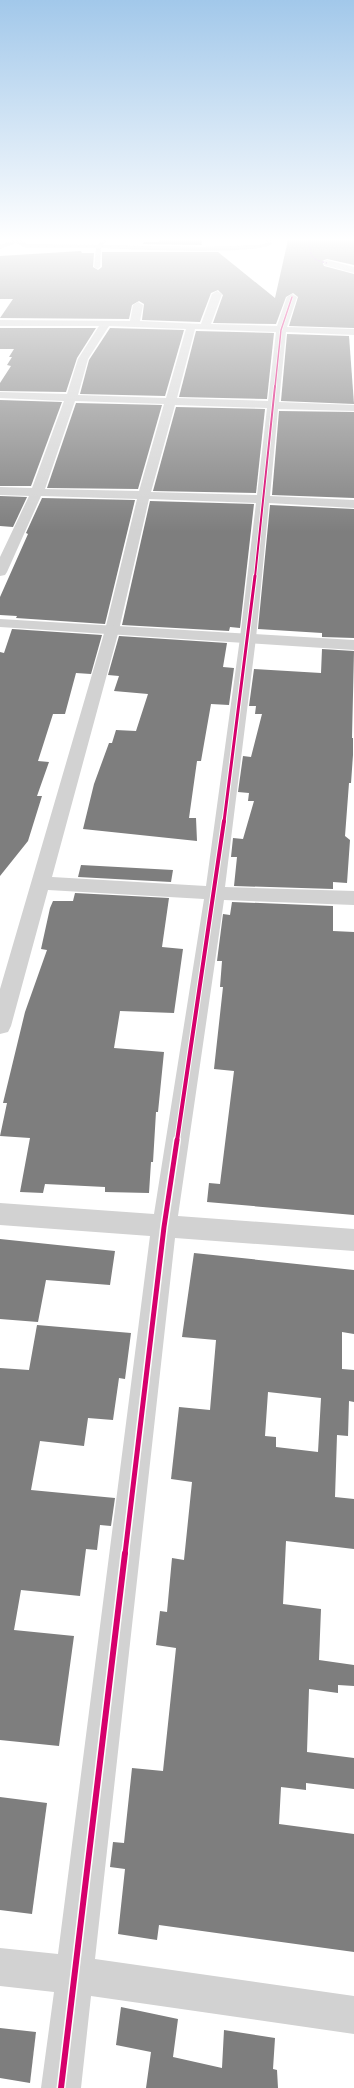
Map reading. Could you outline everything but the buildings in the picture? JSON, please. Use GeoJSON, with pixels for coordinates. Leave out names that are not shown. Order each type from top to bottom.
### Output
{"type":"FeatureCollection","features":[{"type":"Feature","properties":{"kind":"street"},"geometry":{"type":"LineString","coordinates":[[0,572],[37,492],[71,398],[83,359],[97,337]]}},
{"type":"Feature","properties":{"kind":"street"},"geometry":{"type":"LineString","coordinates":[[0,1026],[112,630],[144,495],[169,402],[194,337]]}},
{"type":"Feature","properties":{"kind":"street"},"geometry":{"type":"LineString","coordinates":[[61,2088],[164,1227],[215,893],[248,638],[280,337]]}},
{"type":"Feature","properties":{"kind":"street"},"geometry":{"type":"LineString","coordinates":[[0,395],[354,408]]}},
{"type":"Feature","properties":{"kind":"street"},"geometry":{"type":"LineString","coordinates":[[0,491],[263,499],[354,504]]}},
{"type":"Feature","properties":{"kind":"street"},"geometry":{"type":"LineString","coordinates":[[0,623],[354,645]]}},
{"type":"Feature","properties":{"kind":"street"},"geometry":{"type":"LineString","coordinates":[[41,883],[215,893],[354,898]]}},
{"type":"Feature","properties":{"kind":"street"},"geometry":{"type":"LineString","coordinates":[[0,1214],[354,1240]]}},
{"type":"Feature","properties":{"kind":"street"},"geometry":{"type":"LineString","coordinates":[[0,1967],[75,1974],[354,2015]]}},
{"type":"Feature","properties":{"kind":"cycle path"},"geometry":{"type":"LineString","coordinates":[[61,2088],[164,1227],[215,893],[248,638],[280,337]]}}]}
